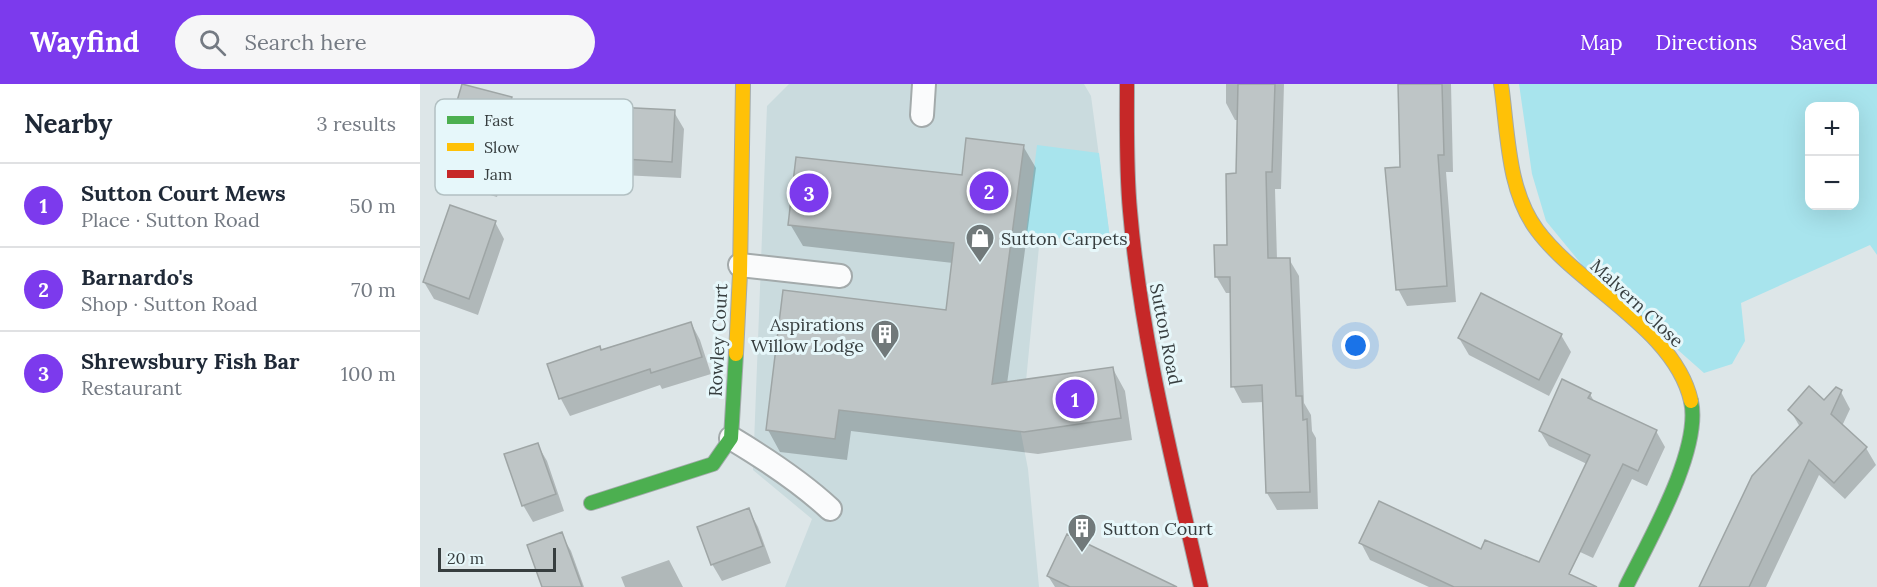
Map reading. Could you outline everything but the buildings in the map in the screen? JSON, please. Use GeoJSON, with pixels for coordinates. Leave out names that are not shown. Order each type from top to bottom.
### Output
{"type":"FeatureCollection","features":[{"type":"Feature","properties":{"kind":"street","name":"Rowley Court"},"geometry":{"type":"LineString","coordinates":[[731,438],[740,265],[743,84]]}},
{"type":"Feature","properties":{"kind":"street","name":"Sutton Road"},"geometry":{"type":"LineString","coordinates":[[1127,84],[1131,221],[1129,291],[1201,587]]}},
{"type":"Feature","properties":{"kind":"street","name":"Malvern Close"},"geometry":{"type":"LineString","coordinates":[[1501,84],[1523,204],[1535,227],[1561,258],[1663,350],[1680,370],[1692,393],[1693,411],[1688,443],[1670,492],[1626,587]]}},
{"type":"Feature","properties":{"kind":"street"},"geometry":{"type":"LineString","coordinates":[[591,503],[713,464],[731,438]]}},
{"type":"Feature","properties":{"kind":"lane"},"geometry":{"type":"LineString","coordinates":[[922,115],[924,84]]}},
{"type":"Feature","properties":{"kind":"lane"},"geometry":{"type":"LineString","coordinates":[[740,265],[840,276]]}},
{"type":"Feature","properties":{"kind":"lane"},"geometry":{"type":"LineString","coordinates":[[731,438],[813,492],[830,509]]}},
{"type":"Feature","properties":{"kind":"shaded area"},"geometry":{"type":"Polygon","coordinates":[[[789,84],[1084,84],[1091,96],[1111,246],[1040,236],[1021,433],[1028,469],[1039,587],[785,587],[812,519],[753,470],[767,106],[789,84]]]}},
{"type":"Feature","properties":{"kind":"shaded area"},"geometry":{"type":"Polygon","coordinates":[[[1519,84],[1877,84],[1877,255],[1870,245],[1741,303],[1745,341],[1732,364],[1704,373],[1583,266],[1546,221],[1532,174],[1519,84]]]}},
{"type":"Feature","properties":{"kind":"shaded area"},"geometry":{"type":"Polygon","coordinates":[[[1037,145],[1099,153],[1111,246],[1026,233],[1037,145]]]}},
{"type":"Feature","properties":{"kind":"traffic: fast"},"geometry":{"type":"LineString","coordinates":[[591,503],[713,464],[731,438],[736,354]]}},
{"type":"Feature","properties":{"kind":"traffic: fast"},"geometry":{"type":"LineString","coordinates":[[1626,587],[1671,496],[1681,470],[1689,444],[1692,421],[1691,401]]}},
{"type":"Feature","properties":{"kind":"traffic: slow"},"geometry":{"type":"LineString","coordinates":[[736,354],[740,273],[743,84]]}},
{"type":"Feature","properties":{"kind":"traffic: slow"},"geometry":{"type":"LineString","coordinates":[[1501,84],[1510,160],[1514,179],[1527,214],[1555,251],[1646,330],[1666,352],[1682,375],[1691,401]]}},
{"type":"Feature","properties":{"kind":"traffic: jam"},"geometry":{"type":"LineString","coordinates":[[1127,84],[1129,195],[1135,259],[1159,400],[1201,587]]}},
{"type":"Feature","properties":{"kind":"place","name":"Barnardo's"},"geometry":{"type":"Point","coordinates":[989,191]}},
{"type":"Feature","properties":{"kind":"place","name":"Shrewsbury Fish Bar"},"geometry":{"type":"Point","coordinates":[809,193]}},
{"type":"Feature","properties":{"kind":"place","name":"Sutton Carpets"},"geometry":{"type":"Point","coordinates":[980,264]}},
{"type":"Feature","properties":{"kind":"place","name":"Aspirations Willow Lodge"},"geometry":{"type":"Point","coordinates":[885,360]}},
{"type":"Feature","properties":{"kind":"place","name":"Sutton Court Mews"},"geometry":{"type":"Point","coordinates":[1075,399]}},
{"type":"Feature","properties":{"kind":"place","name":"Sutton Court"},"geometry":{"type":"Point","coordinates":[1082,554]}}]}
